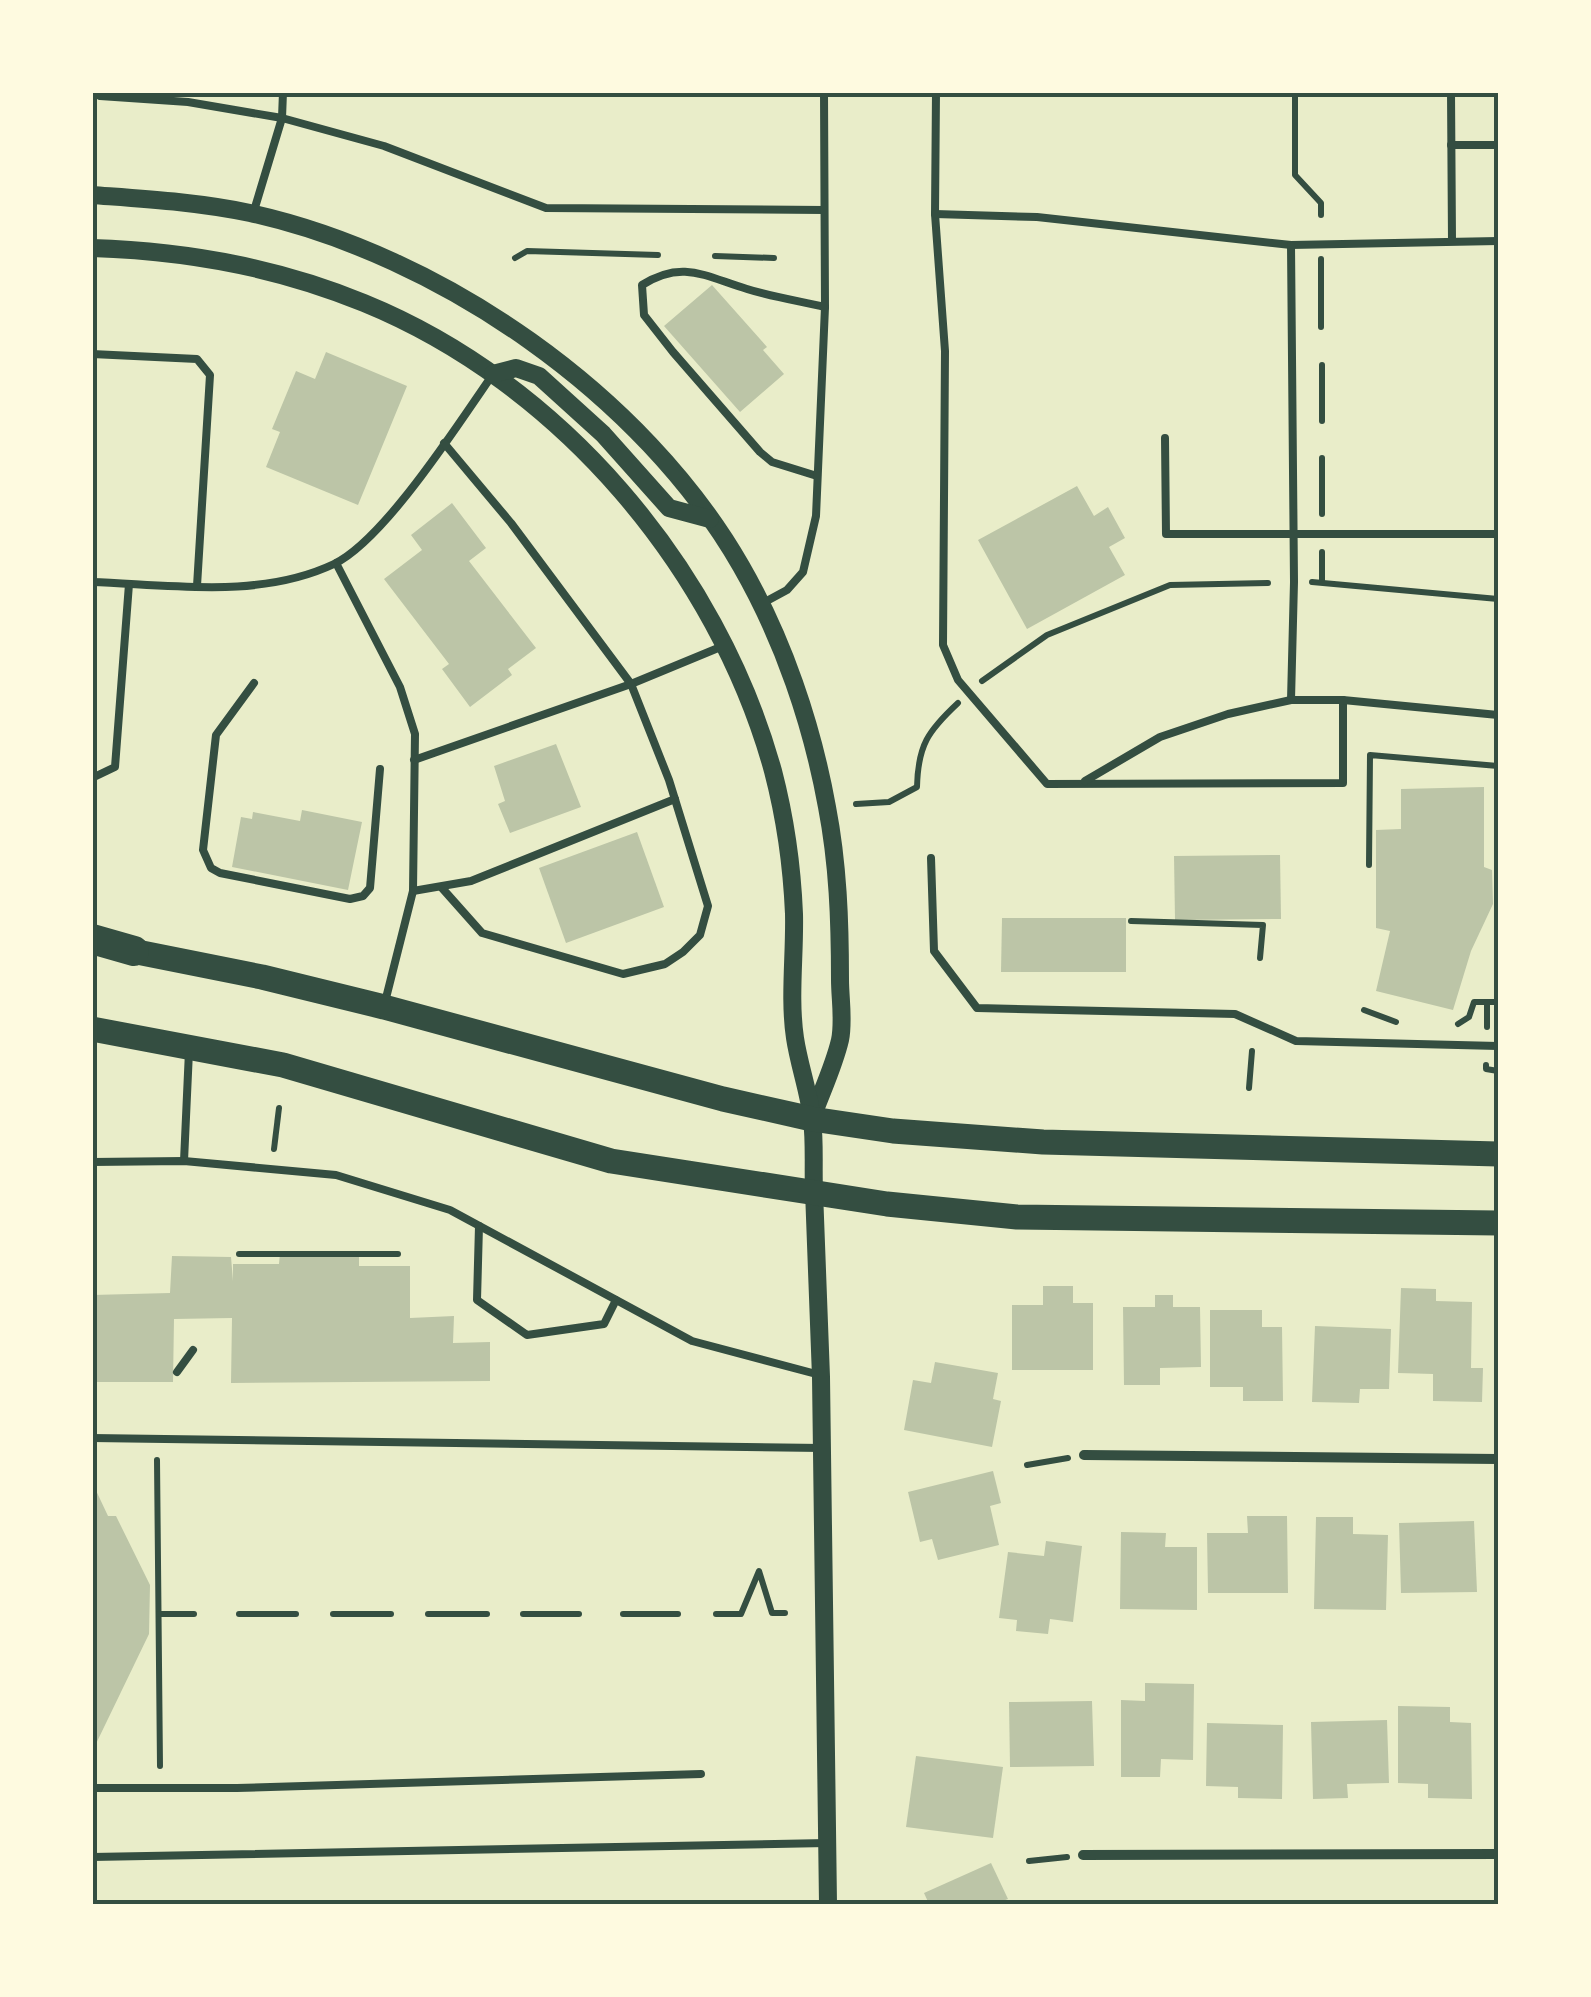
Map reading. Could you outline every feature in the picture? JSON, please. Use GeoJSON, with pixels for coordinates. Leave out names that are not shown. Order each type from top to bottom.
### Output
{"type":"FeatureCollection","features":[{"type":"Feature","properties":{"kind":"highway"},"geometry":{"type":"LineString","coordinates":[[92,942],[134,951]]}},
{"type":"Feature","properties":{"kind":"main road"},"geometry":{"type":"LineString","coordinates":[[134,951],[384,1007],[812,1119],[940,1136],[1043,1142],[1498,1154]]}},
{"type":"Feature","properties":{"kind":"main road"},"geometry":{"type":"LineString","coordinates":[[92,1029],[282,1065],[611,1161],[814,1194],[1017,1217],[1498,1223]]}},
{"type":"Feature","properties":{"kind":"street"},"geometry":{"type":"LineString","coordinates":[[92,195],[201,204],[253,214],[370,250],[460,294],[539,346],[609,406],[668,468],[710,520],[741,566],[760,605],[800,701],[819,760],[840,896],[840,1038],[812,1119]]}},
{"type":"Feature","properties":{"kind":"street"},"geometry":{"type":"LineString","coordinates":[[92,248],[157,250],[288,276],[366,304],[436,338],[493,374],[581,448],[634,507],[670,554],[723,646],[748,701],[780,804],[794,908],[794,1034],[812,1119],[821,1376],[828,1904]]}},
{"type":"Feature","properties":{"kind":"street"},"geometry":{"type":"LineString","coordinates":[[493,374],[516,368],[539,376],[603,434],[669,508],[710,520]]}},
{"type":"Feature","properties":{"kind":"street"},"geometry":{"type":"LineString","coordinates":[[1084,1455],[1498,1459]]}},
{"type":"Feature","properties":{"kind":"street"},"geometry":{"type":"LineString","coordinates":[[1083,1855],[1498,1854]]}},
{"type":"Feature","properties":{"kind":"lane"},"geometry":{"type":"LineString","coordinates":[[100,92],[100,96],[188,102],[282,118],[384,146],[546,208],[824,210]]}},
{"type":"Feature","properties":{"kind":"lane"},"geometry":{"type":"LineString","coordinates":[[253,214],[282,118],[283,92]]}},
{"type":"Feature","properties":{"kind":"lane"},"geometry":{"type":"LineString","coordinates":[[760,605],[787,590],[803,572],[816,516],[824,307],[824,92]]}},
{"type":"Feature","properties":{"kind":"lane"},"geometry":{"type":"LineString","coordinates":[[936,92],[934,214],[945,352],[944,646],[958,680],[1047,784],[1343,782],[1343,700]]}},
{"type":"Feature","properties":{"kind":"lane"},"geometry":{"type":"LineString","coordinates":[[1451,92],[1452,242]]}},
{"type":"Feature","properties":{"kind":"lane"},"geometry":{"type":"LineString","coordinates":[[1452,146],[1498,146]]}},
{"type":"Feature","properties":{"kind":"lane"},"geometry":{"type":"LineString","coordinates":[[934,214],[1036,218],[1292,245],[1498,240]]}},
{"type":"Feature","properties":{"kind":"lane"},"geometry":{"type":"LineString","coordinates":[[1292,245],[1292,700]]}},
{"type":"Feature","properties":{"kind":"lane"},"geometry":{"type":"LineString","coordinates":[[817,476],[772,462],[760,452],[644,315],[642,285],[661,273],[691,271],[716,276],[746,289],[824,307]]}},
{"type":"Feature","properties":{"kind":"lane"},"geometry":{"type":"LineString","coordinates":[[92,354],[197,359],[210,376],[196,586]]}},
{"type":"Feature","properties":{"kind":"lane"},"geometry":{"type":"LineString","coordinates":[[92,582],[233,587],[287,581],[336,563],[360,546],[400,503],[493,374]]}},
{"type":"Feature","properties":{"kind":"lane"},"geometry":{"type":"LineString","coordinates":[[1165,438],[1166,534],[1498,534]]}},
{"type":"Feature","properties":{"kind":"lane"},"geometry":{"type":"LineString","coordinates":[[442,888],[482,933],[623,974],[666,964],[700,935],[708,906],[675,798],[630,684],[512,523],[444,443]]}},
{"type":"Feature","properties":{"kind":"lane"},"geometry":{"type":"LineString","coordinates":[[336,563],[400,686],[415,734],[413,891],[384,1007]]}},
{"type":"Feature","properties":{"kind":"lane"},"geometry":{"type":"LineString","coordinates":[[92,778],[115,767],[129,584]]}},
{"type":"Feature","properties":{"kind":"lane"},"geometry":{"type":"LineString","coordinates":[[414,760],[630,684],[723,646]]}},
{"type":"Feature","properties":{"kind":"lane"},"geometry":{"type":"LineString","coordinates":[[254,683],[216,734],[203,850],[211,868],[350,899],[363,896],[370,888],[380,769]]}},
{"type":"Feature","properties":{"kind":"lane"},"geometry":{"type":"LineString","coordinates":[[1081,784],[1160,737],[1228,714],[1292,700],[1343,700],[1498,715]]}},
{"type":"Feature","properties":{"kind":"lane"},"geometry":{"type":"LineString","coordinates":[[413,891],[471,881],[675,798]]}},
{"type":"Feature","properties":{"kind":"lane"},"geometry":{"type":"LineString","coordinates":[[931,858],[934,951],[978,1008],[1235,1014],[1296,1042],[1498,1046]]}},
{"type":"Feature","properties":{"kind":"lane"},"geometry":{"type":"LineString","coordinates":[[184,1162],[189,1045]]}},
{"type":"Feature","properties":{"kind":"lane"},"geometry":{"type":"LineString","coordinates":[[92,1162],[184,1162],[336,1175],[450,1210],[692,1341],[821,1376]]}},
{"type":"Feature","properties":{"kind":"lane"},"geometry":{"type":"LineString","coordinates":[[479,1226],[478,1300],[527,1336],[604,1324],[616,1300]]}},
{"type":"Feature","properties":{"kind":"lane"},"geometry":{"type":"LineString","coordinates":[[177,1372],[193,1350]]}},
{"type":"Feature","properties":{"kind":"lane"},"geometry":{"type":"LineString","coordinates":[[92,1438],[822,1448]]}},
{"type":"Feature","properties":{"kind":"lane"},"geometry":{"type":"LineString","coordinates":[[92,1788],[237,1788],[701,1774]]}},
{"type":"Feature","properties":{"kind":"lane"},"geometry":{"type":"LineString","coordinates":[[92,1856],[827,1843]]}},
{"type":"Feature","properties":{"kind":"path"},"geometry":{"type":"LineString","coordinates":[[1295,92],[1295,175],[1321,203],[1321,215]]}},
{"type":"Feature","properties":{"kind":"path"},"geometry":{"type":"LineString","coordinates":[[515,258],[527,251],[660,255]]}},
{"type":"Feature","properties":{"kind":"path"},"geometry":{"type":"LineString","coordinates":[[1321,253],[1321,327]]}},
{"type":"Feature","properties":{"kind":"path"},"geometry":{"type":"LineString","coordinates":[[698,256],[774,258]]}},
{"type":"Feature","properties":{"kind":"path"},"geometry":{"type":"LineString","coordinates":[[1322,365],[1322,421]]}},
{"type":"Feature","properties":{"kind":"path"},"geometry":{"type":"LineString","coordinates":[[1322,458],[1322,514]]}},
{"type":"Feature","properties":{"kind":"path"},"geometry":{"type":"LineString","coordinates":[[1322,551],[1322,582]]}},
{"type":"Feature","properties":{"kind":"path"},"geometry":{"type":"LineString","coordinates":[[1312,582],[1498,599]]}},
{"type":"Feature","properties":{"kind":"path"},"geometry":{"type":"LineString","coordinates":[[856,804],[889,802],[917,788],[918,758],[930,730],[988,676],[1047,635],[1170,584],[1268,583]]}},
{"type":"Feature","properties":{"kind":"path"},"geometry":{"type":"LineString","coordinates":[[1369,865],[1370,755],[1498,766]]}},
{"type":"Feature","properties":{"kind":"path"},"geometry":{"type":"LineString","coordinates":[[1131,921],[1263,924],[1260,958]]}},
{"type":"Feature","properties":{"kind":"path"},"geometry":{"type":"LineString","coordinates":[[1440,1024],[1459,1024],[1468,1018],[1474,1002],[1498,1002]]}},
{"type":"Feature","properties":{"kind":"path"},"geometry":{"type":"LineString","coordinates":[[1487,1002],[1487,1027]]}},
{"type":"Feature","properties":{"kind":"path"},"geometry":{"type":"LineString","coordinates":[[1364,1010],[1400,1024]]}},
{"type":"Feature","properties":{"kind":"path"},"geometry":{"type":"LineString","coordinates":[[1248,1088],[1252,1051]]}},
{"type":"Feature","properties":{"kind":"path"},"geometry":{"type":"LineString","coordinates":[[274,1149],[279,1108]]}},
{"type":"Feature","properties":{"kind":"path"},"geometry":{"type":"LineString","coordinates":[[239,1254],[398,1254]]}},
{"type":"Feature","properties":{"kind":"path"},"geometry":{"type":"LineString","coordinates":[[1026,1465],[1084,1455]]}},
{"type":"Feature","properties":{"kind":"path"},"geometry":{"type":"LineString","coordinates":[[157,1460],[160,1766]]}},
{"type":"Feature","properties":{"kind":"path"},"geometry":{"type":"LineString","coordinates":[[716,1614],[740,1614],[759,1571],[772,1613],[785,1613]]}},
{"type":"Feature","properties":{"kind":"path"},"geometry":{"type":"LineString","coordinates":[[159,1614],[194,1614]]}},
{"type":"Feature","properties":{"kind":"path"},"geometry":{"type":"LineString","coordinates":[[238,1614],[296,1614]]}},
{"type":"Feature","properties":{"kind":"path"},"geometry":{"type":"LineString","coordinates":[[333,1614],[391,1614]]}},
{"type":"Feature","properties":{"kind":"path"},"geometry":{"type":"LineString","coordinates":[[428,1614],[486,1614]]}},
{"type":"Feature","properties":{"kind":"path"},"geometry":{"type":"LineString","coordinates":[[523,1614],[579,1614]]}},
{"type":"Feature","properties":{"kind":"path"},"geometry":{"type":"LineString","coordinates":[[623,1614],[678,1614]]}},
{"type":"Feature","properties":{"kind":"path"},"geometry":{"type":"LineString","coordinates":[[1030,1860],[1083,1855]]}},
{"type":"Feature","properties":{"kind":"building"},"geometry":{"type":"Polygon","coordinates":[[[712,285],[767,347],[763,350],[784,374],[740,412],[664,326],[712,285]]]}},
{"type":"Feature","properties":{"kind":"building"},"geometry":{"type":"Polygon","coordinates":[[[326,352],[407,386],[358,505],[266,467],[280,432],[272,429],[296,371],[315,379],[326,352]]]}},
{"type":"Feature","properties":{"kind":"building"},"geometry":{"type":"Polygon","coordinates":[[[1077,486],[1094,516],[1108,507],[1125,538],[1109,547],[1125,575],[1027,629],[978,540],[1077,486]]]}},
{"type":"Feature","properties":{"kind":"building"},"geometry":{"type":"Polygon","coordinates":[[[452,503],[486,548],[469,561],[536,648],[508,669],[512,675],[470,707],[442,669],[449,664],[384,579],[422,550],[411,535],[452,503]]]}},
{"type":"Feature","properties":{"kind":"building"},"geometry":{"type":"Polygon","coordinates":[[[556,744],[581,807],[510,833],[498,804],[505,801],[494,766],[556,744]]]}},
{"type":"Feature","properties":{"kind":"building"},"geometry":{"type":"Polygon","coordinates":[[[1484,787],[1484,867],[1492,870],[1493,904],[1471,951],[1453,1010],[1376,991],[1390,931],[1376,928],[1376,830],[1401,829],[1401,789],[1484,787]]]}},
{"type":"Feature","properties":{"kind":"building"},"geometry":{"type":"Polygon","coordinates":[[[302,810],[362,822],[348,890],[232,867],[241,817],[252,819],[253,812],[300,821],[302,810]]]}},
{"type":"Feature","properties":{"kind":"building"},"geometry":{"type":"Polygon","coordinates":[[[637,832],[664,907],[566,943],[539,868],[637,832]]]}},
{"type":"Feature","properties":{"kind":"building"},"geometry":{"type":"Polygon","coordinates":[[[1280,855],[1281,919],[1175,920],[1174,856],[1280,855]]]}},
{"type":"Feature","properties":{"kind":"building"},"geometry":{"type":"Polygon","coordinates":[[[1002,918],[1126,918],[1126,972],[1001,972],[1002,918]]]}},
{"type":"Feature","properties":{"kind":"building"},"geometry":{"type":"Polygon","coordinates":[[[280,1253],[359,1253],[359,1266],[410,1266],[410,1318],[454,1316],[453,1343],[490,1342],[490,1381],[231,1383],[232,1318],[174,1319],[173,1382],[92,1382],[92,1295],[170,1293],[172,1256],[231,1257],[233,1281],[233,1264],[279,1264],[280,1253]]]}},
{"type":"Feature","properties":{"kind":"building"},"geometry":{"type":"Polygon","coordinates":[[[1043,1286],[1073,1286],[1073,1303],[1093,1303],[1093,1370],[1012,1370],[1012,1305],[1043,1305],[1043,1286]]]}},
{"type":"Feature","properties":{"kind":"building"},"geometry":{"type":"Polygon","coordinates":[[[1401,1288],[1436,1289],[1436,1301],[1472,1302],[1471,1368],[1483,1368],[1482,1402],[1433,1401],[1433,1374],[1398,1373],[1401,1288]]]}},
{"type":"Feature","properties":{"kind":"building"},"geometry":{"type":"Polygon","coordinates":[[[1155,1295],[1173,1295],[1173,1307],[1200,1307],[1201,1367],[1160,1368],[1160,1385],[1124,1385],[1123,1307],[1155,1307],[1155,1295]]]}},
{"type":"Feature","properties":{"kind":"building"},"geometry":{"type":"Polygon","coordinates":[[[1210,1310],[1262,1310],[1262,1327],[1282,1327],[1283,1401],[1243,1401],[1243,1387],[1210,1387],[1210,1310]]]}},
{"type":"Feature","properties":{"kind":"building"},"geometry":{"type":"Polygon","coordinates":[[[1315,1326],[1391,1329],[1389,1389],[1360,1389],[1359,1403],[1312,1402],[1315,1326]]]}},
{"type":"Feature","properties":{"kind":"building"},"geometry":{"type":"Polygon","coordinates":[[[935,1362],[998,1373],[993,1399],[1001,1401],[992,1447],[904,1430],[913,1380],[931,1383],[935,1362]]]}},
{"type":"Feature","properties":{"kind":"building"},"geometry":{"type":"Polygon","coordinates":[[[993,1471],[1001,1503],[990,1506],[999,1545],[938,1560],[932,1539],[920,1542],[908,1492],[993,1471]]]}},
{"type":"Feature","properties":{"kind":"building"},"geometry":{"type":"Polygon","coordinates":[[[92,1482],[108,1516],[116,1516],[150,1585],[149,1634],[92,1752],[92,1482]]]}},
{"type":"Feature","properties":{"kind":"building"},"geometry":{"type":"Polygon","coordinates":[[[1247,1516],[1287,1516],[1288,1593],[1208,1593],[1207,1533],[1248,1533],[1247,1516]]]}},
{"type":"Feature","properties":{"kind":"building"},"geometry":{"type":"Polygon","coordinates":[[[1316,1517],[1353,1517],[1353,1534],[1388,1535],[1386,1610],[1314,1609],[1316,1517]]]}},
{"type":"Feature","properties":{"kind":"building"},"geometry":{"type":"Polygon","coordinates":[[[1474,1521],[1477,1592],[1401,1593],[1399,1523],[1474,1521]]]}},
{"type":"Feature","properties":{"kind":"building"},"geometry":{"type":"Polygon","coordinates":[[[1121,1532],[1166,1533],[1165,1547],[1197,1547],[1197,1610],[1120,1609],[1121,1532]]]}},
{"type":"Feature","properties":{"kind":"building"},"geometry":{"type":"Polygon","coordinates":[[[1046,1541],[1082,1546],[1073,1622],[1050,1619],[1048,1634],[1016,1631],[1017,1620],[999,1618],[1008,1552],[1044,1556],[1046,1541]]]}},
{"type":"Feature","properties":{"kind":"building"},"geometry":{"type":"Polygon","coordinates":[[[1145,1683],[1194,1684],[1193,1760],[1161,1759],[1160,1777],[1121,1777],[1121,1700],[1145,1701],[1145,1683]]]}},
{"type":"Feature","properties":{"kind":"building"},"geometry":{"type":"Polygon","coordinates":[[[1092,1701],[1094,1766],[1010,1767],[1009,1702],[1092,1701]]]}},
{"type":"Feature","properties":{"kind":"building"},"geometry":{"type":"Polygon","coordinates":[[[1398,1706],[1450,1707],[1450,1722],[1471,1723],[1472,1799],[1428,1798],[1428,1784],[1398,1783],[1398,1706]]]}},
{"type":"Feature","properties":{"kind":"building"},"geometry":{"type":"Polygon","coordinates":[[[1387,1720],[1389,1783],[1347,1784],[1348,1798],[1313,1799],[1311,1722],[1387,1720]]]}},
{"type":"Feature","properties":{"kind":"building"},"geometry":{"type":"Polygon","coordinates":[[[1207,1723],[1283,1725],[1282,1799],[1238,1798],[1238,1787],[1206,1786],[1207,1723]]]}},
{"type":"Feature","properties":{"kind":"building"},"geometry":{"type":"Polygon","coordinates":[[[916,1756],[1003,1767],[993,1838],[906,1827],[916,1756]]]}},
{"type":"Feature","properties":{"kind":"building"},"geometry":{"type":"Polygon","coordinates":[[[991,1863],[1008,1899],[995,1904],[929,1904],[924,1893],[991,1863]]]}}]}
